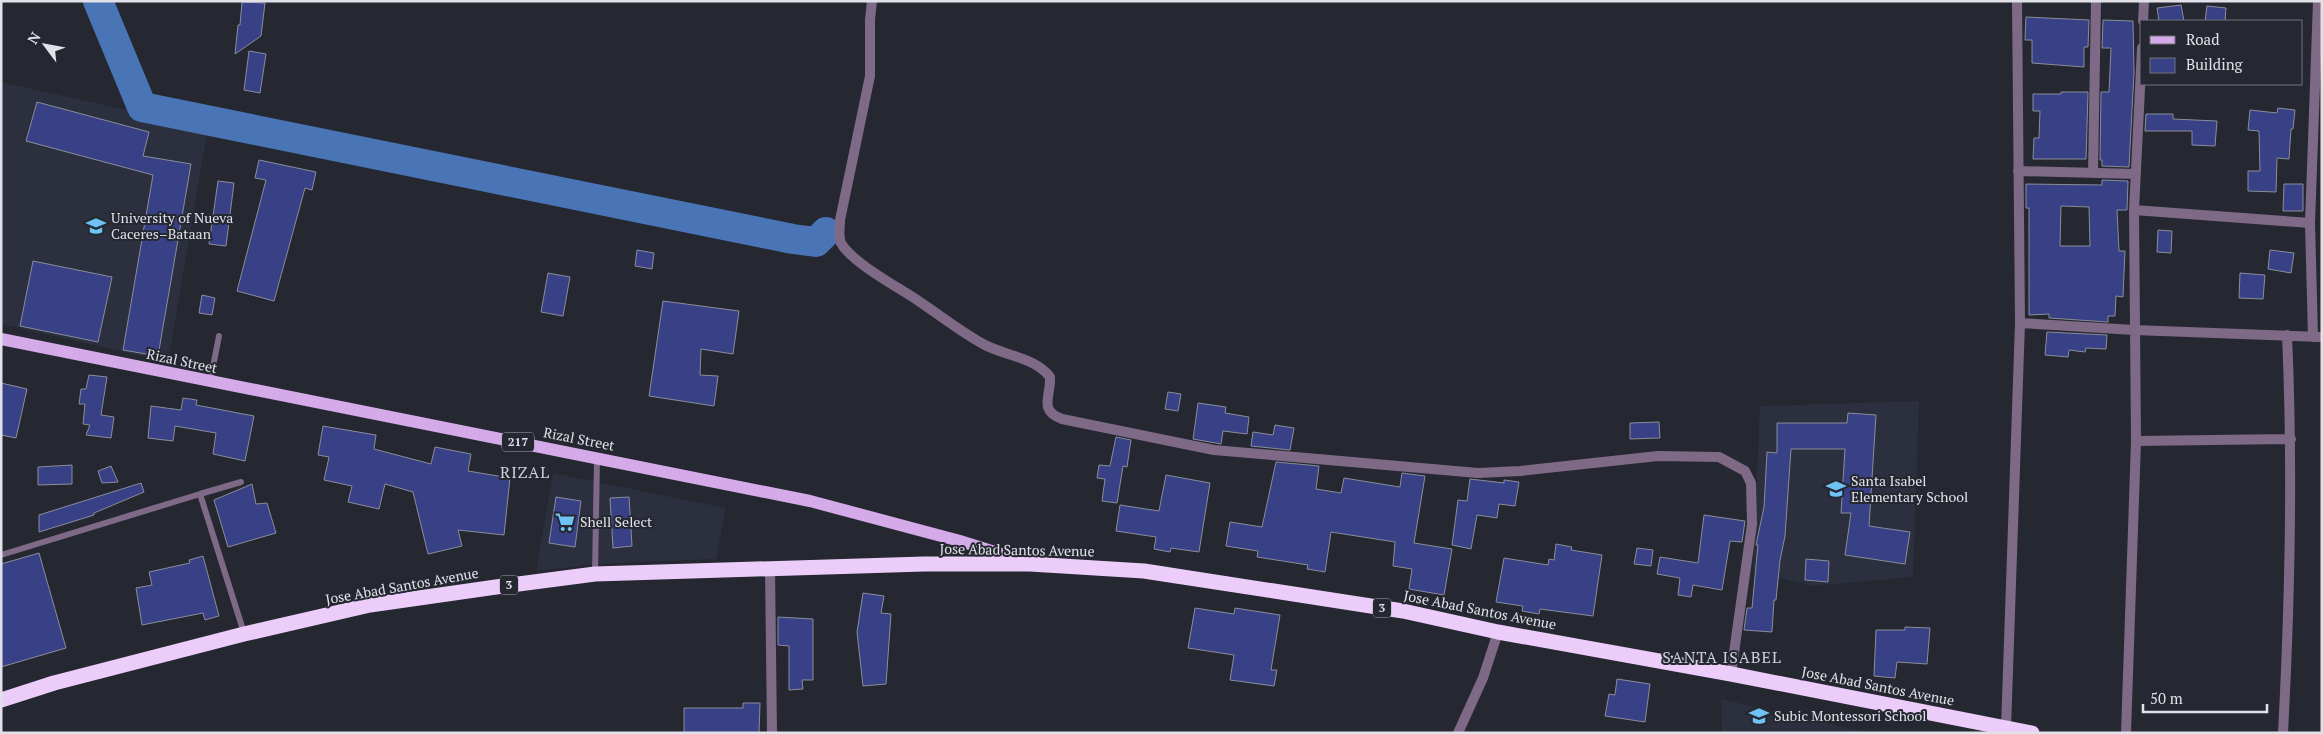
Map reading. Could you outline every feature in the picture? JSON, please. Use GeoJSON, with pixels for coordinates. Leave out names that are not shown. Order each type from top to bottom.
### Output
{"type":"FeatureCollection","features":[{"type":"Feature","properties":{"kind":"highway","name":"Jose Abad Santos Avenue"},"geometry":{"type":"LineString","coordinates":[[1,700],[54,683],[244,634],[370,605],[595,574],[770,568],[1030,564],[1154,573],[1403,611],[1498,632],[1731,674],[2032,733]]}},
{"type":"Feature","properties":{"kind":"main road","name":"Rizal Street"},"geometry":{"type":"LineString","coordinates":[[1,339],[810,501],[960,541],[1030,564]]}},
{"type":"Feature","properties":{"kind":"street"},"geometry":{"type":"LineString","coordinates":[[872,1],[870,76],[840,220],[839,236],[842,244],[868,268],[960,331],[996,351],[1042,367],[1050,378],[1047,405],[1052,416],[1062,420],[1214,450],[1478,473],[1520,471],[1658,456],[1719,456],[1745,471],[1751,483],[1752,495],[1752,524],[1731,674]]}},
{"type":"Feature","properties":{"kind":"street"},"geometry":{"type":"LineString","coordinates":[[2006,728],[2020,323],[2017,1]]}},
{"type":"Feature","properties":{"kind":"street"},"geometry":{"type":"LineString","coordinates":[[2093,172],[2096,1]]}},
{"type":"Feature","properties":{"kind":"street"},"geometry":{"type":"LineString","coordinates":[[2143,20],[2144,1]]}},
{"type":"Feature","properties":{"kind":"street"},"geometry":{"type":"LineString","coordinates":[[2020,323],[2134,330],[2317,337],[2310,223],[2318,1]]}},
{"type":"Feature","properties":{"kind":"street"},"geometry":{"type":"LineString","coordinates":[[2126,733],[2136,441],[2134,210],[2140,85]]}},
{"type":"Feature","properties":{"kind":"street"},"geometry":{"type":"LineString","coordinates":[[2018,170],[2136,174]]}},
{"type":"Feature","properties":{"kind":"street"},"geometry":{"type":"LineString","coordinates":[[2134,210],[2310,223]]}},
{"type":"Feature","properties":{"kind":"street"},"geometry":{"type":"LineString","coordinates":[[2283,733],[2287,655],[2291,439],[2287,335]]}},
{"type":"Feature","properties":{"kind":"street"},"geometry":{"type":"LineString","coordinates":[[2136,441],[2291,439]]}},
{"type":"Feature","properties":{"kind":"street"},"geometry":{"type":"LineString","coordinates":[[770,568],[772,733]]}},
{"type":"Feature","properties":{"kind":"street"},"geometry":{"type":"LineString","coordinates":[[1458,733],[1483,678],[1498,632]]}},
{"type":"Feature","properties":{"kind":"lane"},"geometry":{"type":"LineString","coordinates":[[210,382],[219,336]]}},
{"type":"Feature","properties":{"kind":"lane"},"geometry":{"type":"LineString","coordinates":[[595,574],[597,458]]}},
{"type":"Feature","properties":{"kind":"lane"},"geometry":{"type":"LineString","coordinates":[[1,555],[241,482]]}},
{"type":"Feature","properties":{"kind":"lane"},"geometry":{"type":"LineString","coordinates":[[200,494],[244,634]]}},
{"type":"Feature","properties":{"kind":"shaded area","name":"University of Nueva Caceres–Bataan"},"geometry":{"type":"Polygon","coordinates":[[[1,82],[208,128],[168,362],[1,324],[1,82]]]}},
{"type":"Feature","properties":{"kind":"shaded area","name":"Santa Isabel Elementary School"},"geometry":{"type":"Polygon","coordinates":[[[1919,401],[1913,577],[1812,586],[1753,571],[1760,406],[1919,401]]]}},
{"type":"Feature","properties":{"kind":"shaded area"},"geometry":{"type":"Polygon","coordinates":[[[553,473],[726,508],[716,559],[596,564],[536,571],[553,473]]]}},
{"type":"Feature","properties":{"kind":"shaded area","name":"Subic Montessori School"},"geometry":{"type":"Polygon","coordinates":[[[1721,699],[1869,733],[1722,733],[1721,699]]]}},
{"type":"Feature","properties":{"kind":"building"},"geometry":{"type":"Polygon","coordinates":[[[242,2],[265,3],[261,36],[235,54],[238,25],[240,25],[242,2]]]}},
{"type":"Feature","properties":{"kind":"building"},"geometry":{"type":"Polygon","coordinates":[[[2181,5],[2184,20],[2159,20],[2157,8],[2181,5]]]}},
{"type":"Feature","properties":{"kind":"building"},"geometry":{"type":"Polygon","coordinates":[[[2207,6],[2226,8],[2225,20],[2205,20],[2207,6]]]}},
{"type":"Feature","properties":{"kind":"building"},"geometry":{"type":"Polygon","coordinates":[[[2026,17],[2089,20],[2088,47],[2084,47],[2084,67],[2032,63],[2032,40],[2025,40],[2026,17]]]}},
{"type":"Feature","properties":{"kind":"building"},"geometry":{"type":"Polygon","coordinates":[[[2103,20],[2133,21],[2134,72],[2129,167],[2102,166],[2102,160],[2100,160],[2101,92],[2109,92],[2111,48],[2102,48],[2103,20]]]}},
{"type":"Feature","properties":{"kind":"building"},"geometry":{"type":"Polygon","coordinates":[[[249,51],[266,54],[260,93],[244,90],[249,51]]]}},
{"type":"Feature","properties":{"kind":"building"},"geometry":{"type":"Polygon","coordinates":[[[2061,92],[2088,92],[2086,159],[2033,159],[2034,138],[2039,138],[2040,111],[2033,111],[2033,94],[2061,94],[2061,92]]]}},
{"type":"Feature","properties":{"kind":"building"},"geometry":{"type":"Polygon","coordinates":[[[37,102],[149,132],[143,156],[191,164],[158,356],[123,350],[153,175],[26,141],[37,102]]]}},
{"type":"Feature","properties":{"kind":"building"},"geometry":{"type":"Polygon","coordinates":[[[2278,108],[2295,110],[2293,129],[2291,129],[2289,159],[2277,158],[2276,192],[2248,191],[2248,171],[2260,171],[2259,131],[2248,130],[2250,110],[2277,113],[2278,108]]]}},
{"type":"Feature","properties":{"kind":"building"},"geometry":{"type":"Polygon","coordinates":[[[2146,114],[2173,114],[2173,119],[2217,121],[2215,146],[2192,145],[2192,131],[2145,131],[2146,114]]]}},
{"type":"Feature","properties":{"kind":"building"},"geometry":{"type":"Polygon","coordinates":[[[259,160],[316,172],[312,190],[305,188],[274,301],[237,291],[266,180],[255,178],[259,160]]]}},
{"type":"Feature","properties":{"kind":"building"},"geometry":{"type":"Polygon","coordinates":[[[2102,180],[2128,181],[2127,210],[2117,210],[2119,251],[2125,251],[2123,297],[2116,296],[2115,316],[2108,316],[2108,322],[2049,318],[2049,314],[2029,315],[2029,208],[2026,208],[2026,184],[2102,185],[2102,180]],[[2061,206],[2060,246],[2090,246],[2089,207],[2061,206]]]}},
{"type":"Feature","properties":{"kind":"building"},"geometry":{"type":"Polygon","coordinates":[[[218,181],[234,183],[226,246],[209,244],[218,181]]]}},
{"type":"Feature","properties":{"kind":"building"},"geometry":{"type":"Polygon","coordinates":[[[2284,184],[2303,184],[2303,211],[2283,211],[2284,184]]]}},
{"type":"Feature","properties":{"kind":"building"},"geometry":{"type":"Polygon","coordinates":[[[2158,230],[2172,231],[2171,253],[2157,252],[2158,230]]]}},
{"type":"Feature","properties":{"kind":"building"},"geometry":{"type":"Polygon","coordinates":[[[637,250],[654,253],[652,269],[635,266],[637,250]]]}},
{"type":"Feature","properties":{"kind":"building"},"geometry":{"type":"Polygon","coordinates":[[[2270,250],[2294,253],[2291,273],[2268,269],[2270,250]]]}},
{"type":"Feature","properties":{"kind":"building"},"geometry":{"type":"Polygon","coordinates":[[[33,261],[112,277],[98,342],[20,326],[33,261]]]}},
{"type":"Feature","properties":{"kind":"building"},"geometry":{"type":"Polygon","coordinates":[[[548,273],[570,277],[563,316],[541,312],[548,273]]]}},
{"type":"Feature","properties":{"kind":"building"},"geometry":{"type":"Polygon","coordinates":[[[2240,273],[2265,275],[2263,299],[2239,298],[2240,273]]]}},
{"type":"Feature","properties":{"kind":"building"},"geometry":{"type":"Polygon","coordinates":[[[202,295],[215,298],[212,315],[199,313],[202,295]]]}},
{"type":"Feature","properties":{"kind":"building"},"geometry":{"type":"Polygon","coordinates":[[[663,301],[739,311],[733,354],[701,349],[700,375],[718,376],[714,406],[649,396],[663,301]]]}},
{"type":"Feature","properties":{"kind":"building"},"geometry":{"type":"Polygon","coordinates":[[[2047,332],[2107,335],[2106,349],[2086,348],[2085,352],[2069,350],[2068,357],[2045,355],[2047,332]]]}},
{"type":"Feature","properties":{"kind":"building"},"geometry":{"type":"Polygon","coordinates":[[[89,375],[107,377],[101,415],[114,417],[111,438],[86,435],[90,425],[83,424],[85,404],[79,404],[81,389],[86,389],[89,375]]]}},
{"type":"Feature","properties":{"kind":"building"},"geometry":{"type":"Polygon","coordinates":[[[1,383],[27,389],[16,438],[1,435],[1,383]]]}},
{"type":"Feature","properties":{"kind":"building"},"geometry":{"type":"Polygon","coordinates":[[[1168,392],[1181,394],[1178,411],[1165,409],[1168,392]]]}},
{"type":"Feature","properties":{"kind":"building"},"geometry":{"type":"Polygon","coordinates":[[[183,398],[197,400],[196,405],[254,416],[245,461],[213,454],[216,433],[175,426],[173,441],[148,438],[151,406],[181,410],[183,398]]]}},
{"type":"Feature","properties":{"kind":"building"},"geometry":{"type":"Polygon","coordinates":[[[1198,403],[1226,407],[1225,413],[1249,417],[1247,434],[1223,431],[1221,444],[1193,439],[1198,403]]]}},
{"type":"Feature","properties":{"kind":"building"},"geometry":{"type":"Polygon","coordinates":[[[1848,413],[1876,415],[1869,526],[1910,532],[1905,564],[1845,555],[1851,513],[1841,513],[1845,449],[1791,449],[1785,536],[1780,560],[1776,600],[1774,600],[1772,632],[1744,630],[1747,608],[1752,608],[1758,545],[1756,545],[1764,507],[1767,452],[1777,453],[1777,423],[1847,423],[1848,413]]]}},
{"type":"Feature","properties":{"kind":"building"},"geometry":{"type":"Polygon","coordinates":[[[1659,422],[1660,438],[1630,439],[1630,423],[1659,422]]]}},
{"type":"Feature","properties":{"kind":"building"},"geometry":{"type":"Polygon","coordinates":[[[1275,425],[1294,428],[1290,450],[1251,446],[1253,432],[1273,435],[1275,425]]]}},
{"type":"Feature","properties":{"kind":"building"},"geometry":{"type":"Polygon","coordinates":[[[323,426],[376,435],[374,449],[431,464],[435,447],[471,454],[468,471],[510,478],[504,535],[458,530],[462,546],[428,554],[413,492],[385,484],[379,509],[348,502],[352,486],[324,480],[329,457],[318,455],[323,426]]]}},
{"type":"Feature","properties":{"kind":"building"},"geometry":{"type":"Polygon","coordinates":[[[1116,437],[1131,440],[1127,467],[1123,466],[1117,503],[1102,501],[1105,479],[1097,478],[1099,465],[1110,466],[1116,437]]]}},
{"type":"Feature","properties":{"kind":"building"},"geometry":{"type":"Polygon","coordinates":[[[1276,462],[1319,466],[1316,489],[1341,493],[1344,478],[1400,487],[1402,473],[1425,476],[1414,543],[1452,549],[1444,595],[1409,589],[1412,569],[1393,566],[1395,542],[1331,532],[1325,572],[1307,569],[1308,565],[1257,557],[1258,551],[1226,546],[1230,522],[1262,527],[1276,462]]]}},
{"type":"Feature","properties":{"kind":"building"},"geometry":{"type":"Polygon","coordinates":[[[72,465],[72,484],[38,485],[38,467],[72,465]]]}},
{"type":"Feature","properties":{"kind":"building"},"geometry":{"type":"Polygon","coordinates":[[[111,466],[118,482],[102,483],[98,471],[111,466]]]}},
{"type":"Feature","properties":{"kind":"building"},"geometry":{"type":"Polygon","coordinates":[[[1166,475],[1210,483],[1199,552],[1171,548],[1170,552],[1154,549],[1156,537],[1116,531],[1120,505],[1159,511],[1166,475]]]}},
{"type":"Feature","properties":{"kind":"building"},"geometry":{"type":"Polygon","coordinates":[[[1470,479],[1504,483],[1504,480],[1519,482],[1515,506],[1499,504],[1497,518],[1477,515],[1471,549],[1452,545],[1458,500],[1467,501],[1470,479]]]}},
{"type":"Feature","properties":{"kind":"building"},"geometry":{"type":"Polygon","coordinates":[[[141,483],[144,492],[94,513],[94,515],[39,532],[39,515],[141,483]]]}},
{"type":"Feature","properties":{"kind":"building"},"geometry":{"type":"Polygon","coordinates":[[[252,484],[256,504],[267,503],[276,533],[228,547],[214,500],[252,484]]]}},
{"type":"Feature","properties":{"kind":"building","name":"Shell Select"},"geometry":{"type":"Polygon","coordinates":[[[556,497],[581,501],[575,547],[549,543],[556,497]]]}},
{"type":"Feature","properties":{"kind":"building"},"geometry":{"type":"Polygon","coordinates":[[[629,497],[632,546],[613,548],[610,498],[629,497]]]}},
{"type":"Feature","properties":{"kind":"building"},"geometry":{"type":"Polygon","coordinates":[[[1704,515],[1745,521],[1742,542],[1730,541],[1722,590],[1693,585],[1691,597],[1678,595],[1680,578],[1657,574],[1660,557],[1698,563],[1704,515]]]}},
{"type":"Feature","properties":{"kind":"building"},"geometry":{"type":"Polygon","coordinates":[[[1556,544],[1572,547],[1571,550],[1602,555],[1593,616],[1540,609],[1539,614],[1522,611],[1523,606],[1496,602],[1504,558],[1548,565],[1549,559],[1554,560],[1556,544]]]}},
{"type":"Feature","properties":{"kind":"building"},"geometry":{"type":"Polygon","coordinates":[[[1637,548],[1653,550],[1651,566],[1634,564],[1637,548]]]}},
{"type":"Feature","properties":{"kind":"building"},"geometry":{"type":"Polygon","coordinates":[[[39,553],[66,648],[1,667],[1,564],[39,553]]]}},
{"type":"Feature","properties":{"kind":"building"},"geometry":{"type":"Polygon","coordinates":[[[203,556],[219,616],[205,620],[203,613],[142,625],[136,588],[152,585],[149,572],[190,563],[189,560],[203,556]]]}},
{"type":"Feature","properties":{"kind":"building"},"geometry":{"type":"Polygon","coordinates":[[[1806,559],[1829,561],[1828,582],[1805,580],[1806,559]]]}},
{"type":"Feature","properties":{"kind":"building"},"geometry":{"type":"Polygon","coordinates":[[[863,593],[884,596],[881,613],[891,614],[886,684],[863,686],[857,632],[863,593]]]}},
{"type":"Feature","properties":{"kind":"building"},"geometry":{"type":"Polygon","coordinates":[[[1195,608],[1234,614],[1235,608],[1280,615],[1271,670],[1277,670],[1274,686],[1230,680],[1234,655],[1188,648],[1195,608]]]}},
{"type":"Feature","properties":{"kind":"building"},"geometry":{"type":"Polygon","coordinates":[[[778,617],[813,619],[813,680],[802,680],[803,689],[789,690],[789,646],[778,645],[778,617]]]}},
{"type":"Feature","properties":{"kind":"building"},"geometry":{"type":"Polygon","coordinates":[[[1905,627],[1930,628],[1927,664],[1897,662],[1895,678],[1874,676],[1876,630],[1905,630],[1905,627]]]}},
{"type":"Feature","properties":{"kind":"building"},"geometry":{"type":"Polygon","coordinates":[[[1617,679],[1650,684],[1645,722],[1605,716],[1609,694],[1615,695],[1617,679]]]}},
{"type":"Feature","properties":{"kind":"building"},"geometry":{"type":"Polygon","coordinates":[[[743,703],[760,703],[759,733],[684,733],[684,708],[743,708],[743,703]]]}},
{"type":"Feature","properties":{"kind":"waterway"},"geometry":{"type":"LineString","coordinates":[[98,1],[142,107],[793,239],[816,242],[826,232]]}},
{"type":"Feature","properties":{"kind":"place","name":"University of Nueva Caceres–Bataan"},"geometry":{"type":"Point","coordinates":[96,226]}},
{"type":"Feature","properties":{"kind":"place","name":"Santa Isabel Elementary School"},"geometry":{"type":"Point","coordinates":[1836,489]}},
{"type":"Feature","properties":{"kind":"place","name":"Shell Select"},"geometry":{"type":"Point","coordinates":[565,522]}},
{"type":"Feature","properties":{"kind":"place","name":"Subic Montessori School"},"geometry":{"type":"Point","coordinates":[1759,716]}},
{"type":"Feature","properties":{"kind":"district","name":"RIZAL"},"geometry":{"type":"Point","coordinates":[525,472]}},
{"type":"Feature","properties":{"kind":"district","name":"SANTA ISABEL"},"geometry":{"type":"Point","coordinates":[1722,657]}}]}
